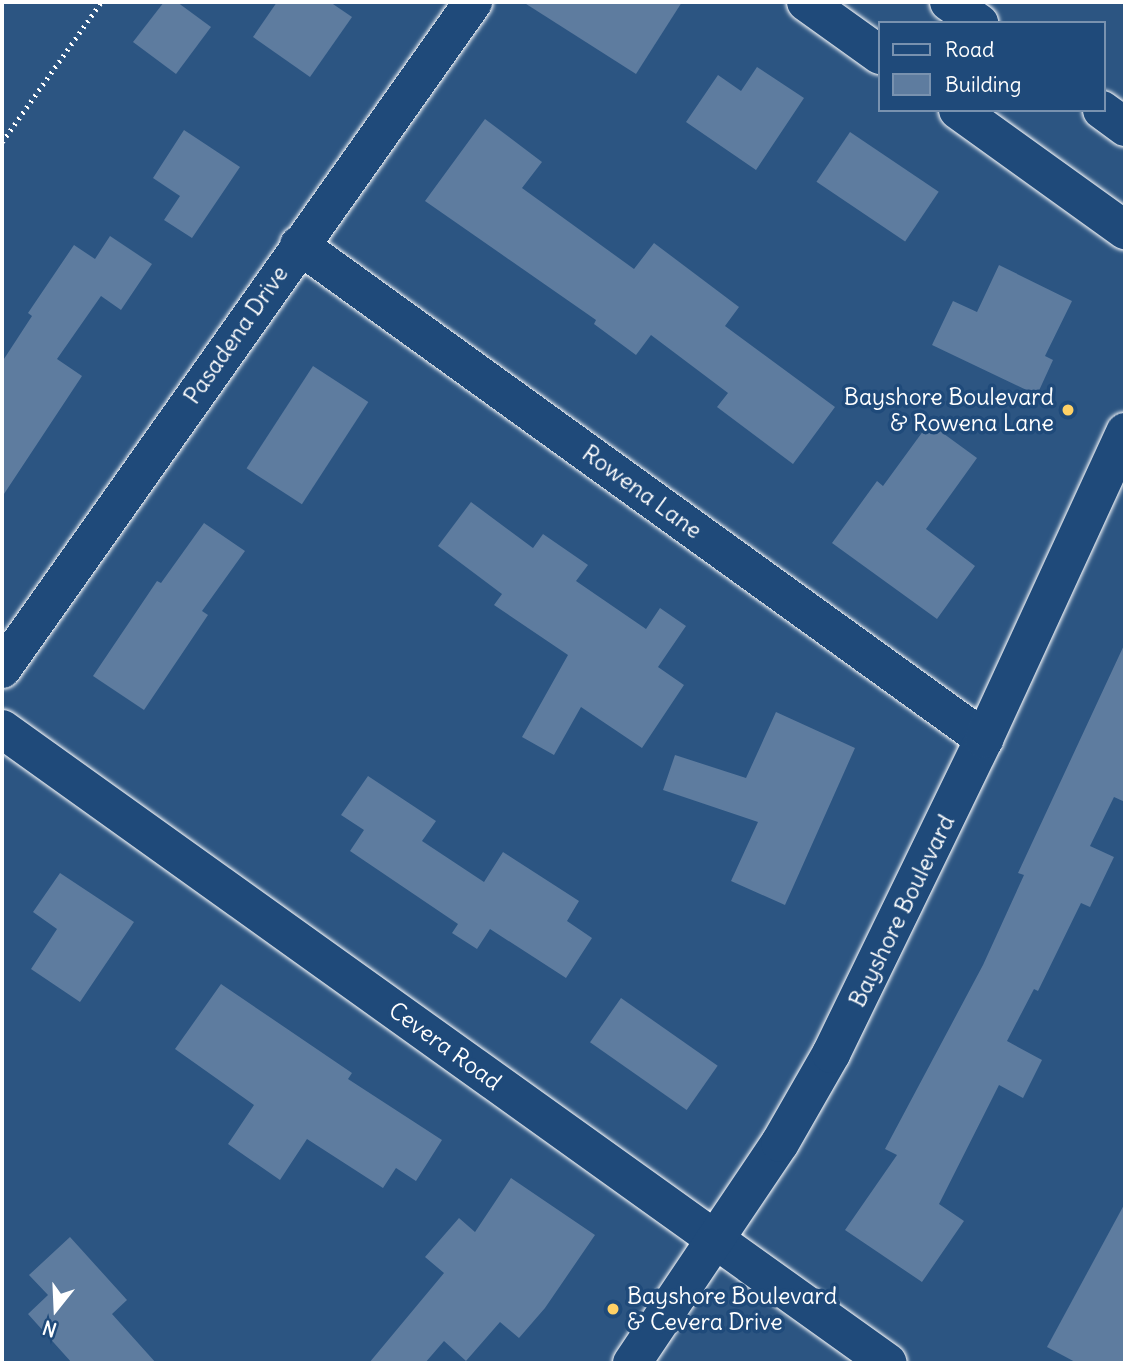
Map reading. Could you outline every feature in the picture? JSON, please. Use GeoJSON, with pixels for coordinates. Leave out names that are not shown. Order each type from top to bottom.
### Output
{"type":"FeatureCollection","features":[{"type":"Feature","properties":{"kind":"street","name":"Pasadena Drive"},"geometry":{"type":"LineString","coordinates":[[2,669],[473,2]]}},
{"type":"Feature","properties":{"kind":"street"},"geometry":{"type":"LineString","coordinates":[[806,2],[878,54]]}},
{"type":"Feature","properties":{"kind":"street"},"geometry":{"type":"LineString","coordinates":[[950,2],[976,21]]}},
{"type":"Feature","properties":{"kind":"street"},"geometry":{"type":"LineString","coordinates":[[961,112],[1125,230]]}},
{"type":"Feature","properties":{"kind":"street"},"geometry":{"type":"LineString","coordinates":[[1105,112],[1125,127]]}},
{"type":"Feature","properties":{"kind":"street","name":"Rowena Lane"},"geometry":{"type":"LineString","coordinates":[[299,246],[984,739]]}},
{"type":"Feature","properties":{"kind":"street","name":"Bayshore Boulevard"},"geometry":{"type":"LineString","coordinates":[[632,1363],[716,1240],[831,1054],[984,739],[1125,432]]}},
{"type":"Feature","properties":{"kind":"street","name":"Cevera Road"},"geometry":{"type":"LineString","coordinates":[[2,729],[888,1363]]}},
{"type":"Feature","properties":{"kind":"path"},"geometry":{"type":"LineString","coordinates":[[2,142],[101,2]]}},
{"type":"Feature","properties":{"kind":"building"},"geometry":{"type":"Polygon","coordinates":[[[164,2],[177,2],[211,27],[176,74],[133,42],[164,2]]]}},
{"type":"Feature","properties":{"kind":"building"},"geometry":{"type":"Polygon","coordinates":[[[277,2],[330,2],[352,17],[310,77],[253,37],[277,2]]]}},
{"type":"Feature","properties":{"kind":"building"},"geometry":{"type":"Polygon","coordinates":[[[523,2],[682,2],[636,74],[523,2]]]}},
{"type":"Feature","properties":{"kind":"building"},"geometry":{"type":"Polygon","coordinates":[[[757,67],[804,98],[756,170],[686,122],[718,75],[741,91],[757,67]]]}},
{"type":"Feature","properties":{"kind":"building"},"geometry":{"type":"Polygon","coordinates":[[[485,119],[542,162],[522,188],[634,269],[654,243],[739,307],[725,326],[835,407],[793,464],[717,407],[728,393],[651,335],[636,355],[594,324],[596,320],[425,201],[485,119]]]}},
{"type":"Feature","properties":{"kind":"building"},"geometry":{"type":"Polygon","coordinates":[[[184,130],[240,167],[192,238],[164,220],[180,196],[153,178],[184,130]]]}},
{"type":"Feature","properties":{"kind":"building"},"geometry":{"type":"Polygon","coordinates":[[[850,132],[939,192],[905,242],[816,182],[850,132]]]}},
{"type":"Feature","properties":{"kind":"building"},"geometry":{"type":"Polygon","coordinates":[[[110,236],[152,264],[121,310],[101,296],[57,359],[82,376],[2,497],[2,362],[32,316],[28,313],[74,245],[95,259],[110,236]]]}},
{"type":"Feature","properties":{"kind":"building"},"geometry":{"type":"Polygon","coordinates":[[[999,265],[1072,301],[1045,356],[1053,360],[1037,395],[932,345],[953,301],[977,312],[999,265]]]}},
{"type":"Feature","properties":{"kind":"building"},"geometry":{"type":"Polygon","coordinates":[[[313,366],[368,402],[302,504],[247,468],[313,366]]]}},
{"type":"Feature","properties":{"kind":"building"},"geometry":{"type":"Polygon","coordinates":[[[929,423],[977,458],[926,529],[975,566],[937,619],[832,543],[877,481],[883,486],[929,423]]]}},
{"type":"Feature","properties":{"kind":"building"},"geometry":{"type":"Polygon","coordinates":[[[471,502],[533,548],[543,534],[588,565],[576,581],[646,629],[660,608],[686,626],[658,667],[684,685],[642,748],[581,707],[554,755],[522,737],[568,655],[494,605],[502,594],[438,546],[471,502]]]}},
{"type":"Feature","properties":{"kind":"building"},"geometry":{"type":"Polygon","coordinates":[[[204,523],[245,551],[202,611],[208,615],[144,710],[93,676],[157,581],[161,583],[204,523]]]}},
{"type":"Feature","properties":{"kind":"building"},"geometry":{"type":"Polygon","coordinates":[[[1125,643],[1125,802],[1114,797],[1090,846],[1114,857],[1090,907],[1081,903],[1038,991],[1034,989],[1007,1041],[1042,1060],[1023,1098],[999,1085],[939,1204],[964,1221],[922,1282],[845,1230],[897,1155],[885,1149],[983,965],[1024,875],[1018,873],[1125,643]]]}},
{"type":"Feature","properties":{"kind":"building"},"geometry":{"type":"Polygon","coordinates":[[[776,712],[855,748],[785,905],[731,881],[758,822],[663,790],[675,755],[746,778],[776,712]]]}},
{"type":"Feature","properties":{"kind":"building"},"geometry":{"type":"Polygon","coordinates":[[[368,776],[436,821],[422,841],[484,882],[503,852],[579,901],[567,921],[592,938],[566,978],[490,929],[477,949],[452,933],[458,924],[350,851],[364,830],[341,815],[368,776]]]}},
{"type":"Feature","properties":{"kind":"building"},"geometry":{"type":"Polygon","coordinates":[[[60,873],[134,922],[80,1002],[31,969],[57,929],[33,912],[60,873]]]}},
{"type":"Feature","properties":{"kind":"building"},"geometry":{"type":"Polygon","coordinates":[[[221,984],[352,1073],[348,1079],[442,1140],[416,1181],[396,1168],[383,1188],[307,1139],[280,1180],[228,1144],[254,1105],[175,1049],[221,984]]]}},
{"type":"Feature","properties":{"kind":"building"},"geometry":{"type":"Polygon","coordinates":[[[621,998],[718,1066],[687,1110],[590,1042],[621,998]]]}},
{"type":"Feature","properties":{"kind":"building"},"geometry":{"type":"Polygon","coordinates":[[[511,1178],[595,1235],[545,1308],[519,1338],[500,1322],[466,1361],[444,1341],[425,1363],[369,1363],[444,1273],[425,1257],[459,1218],[475,1232],[511,1178]]]}},
{"type":"Feature","properties":{"kind":"building"},"geometry":{"type":"Polygon","coordinates":[[[1125,1203],[1125,1363],[1077,1363],[1047,1347],[1125,1203]]]}},
{"type":"Feature","properties":{"kind":"building"},"geometry":{"type":"Polygon","coordinates":[[[70,1237],[127,1300],[112,1314],[156,1363],[72,1363],[28,1314],[48,1295],[29,1275],[70,1237]]]}},
{"type":"Feature","properties":{"kind":"place","name":"Bayshore Boulevard & Rowena Lane"},"geometry":{"type":"Point","coordinates":[1068,410]}},
{"type":"Feature","properties":{"kind":"place","name":"Bayshore Boulevard & Cevera Drive"},"geometry":{"type":"Point","coordinates":[613,1309]}}]}
